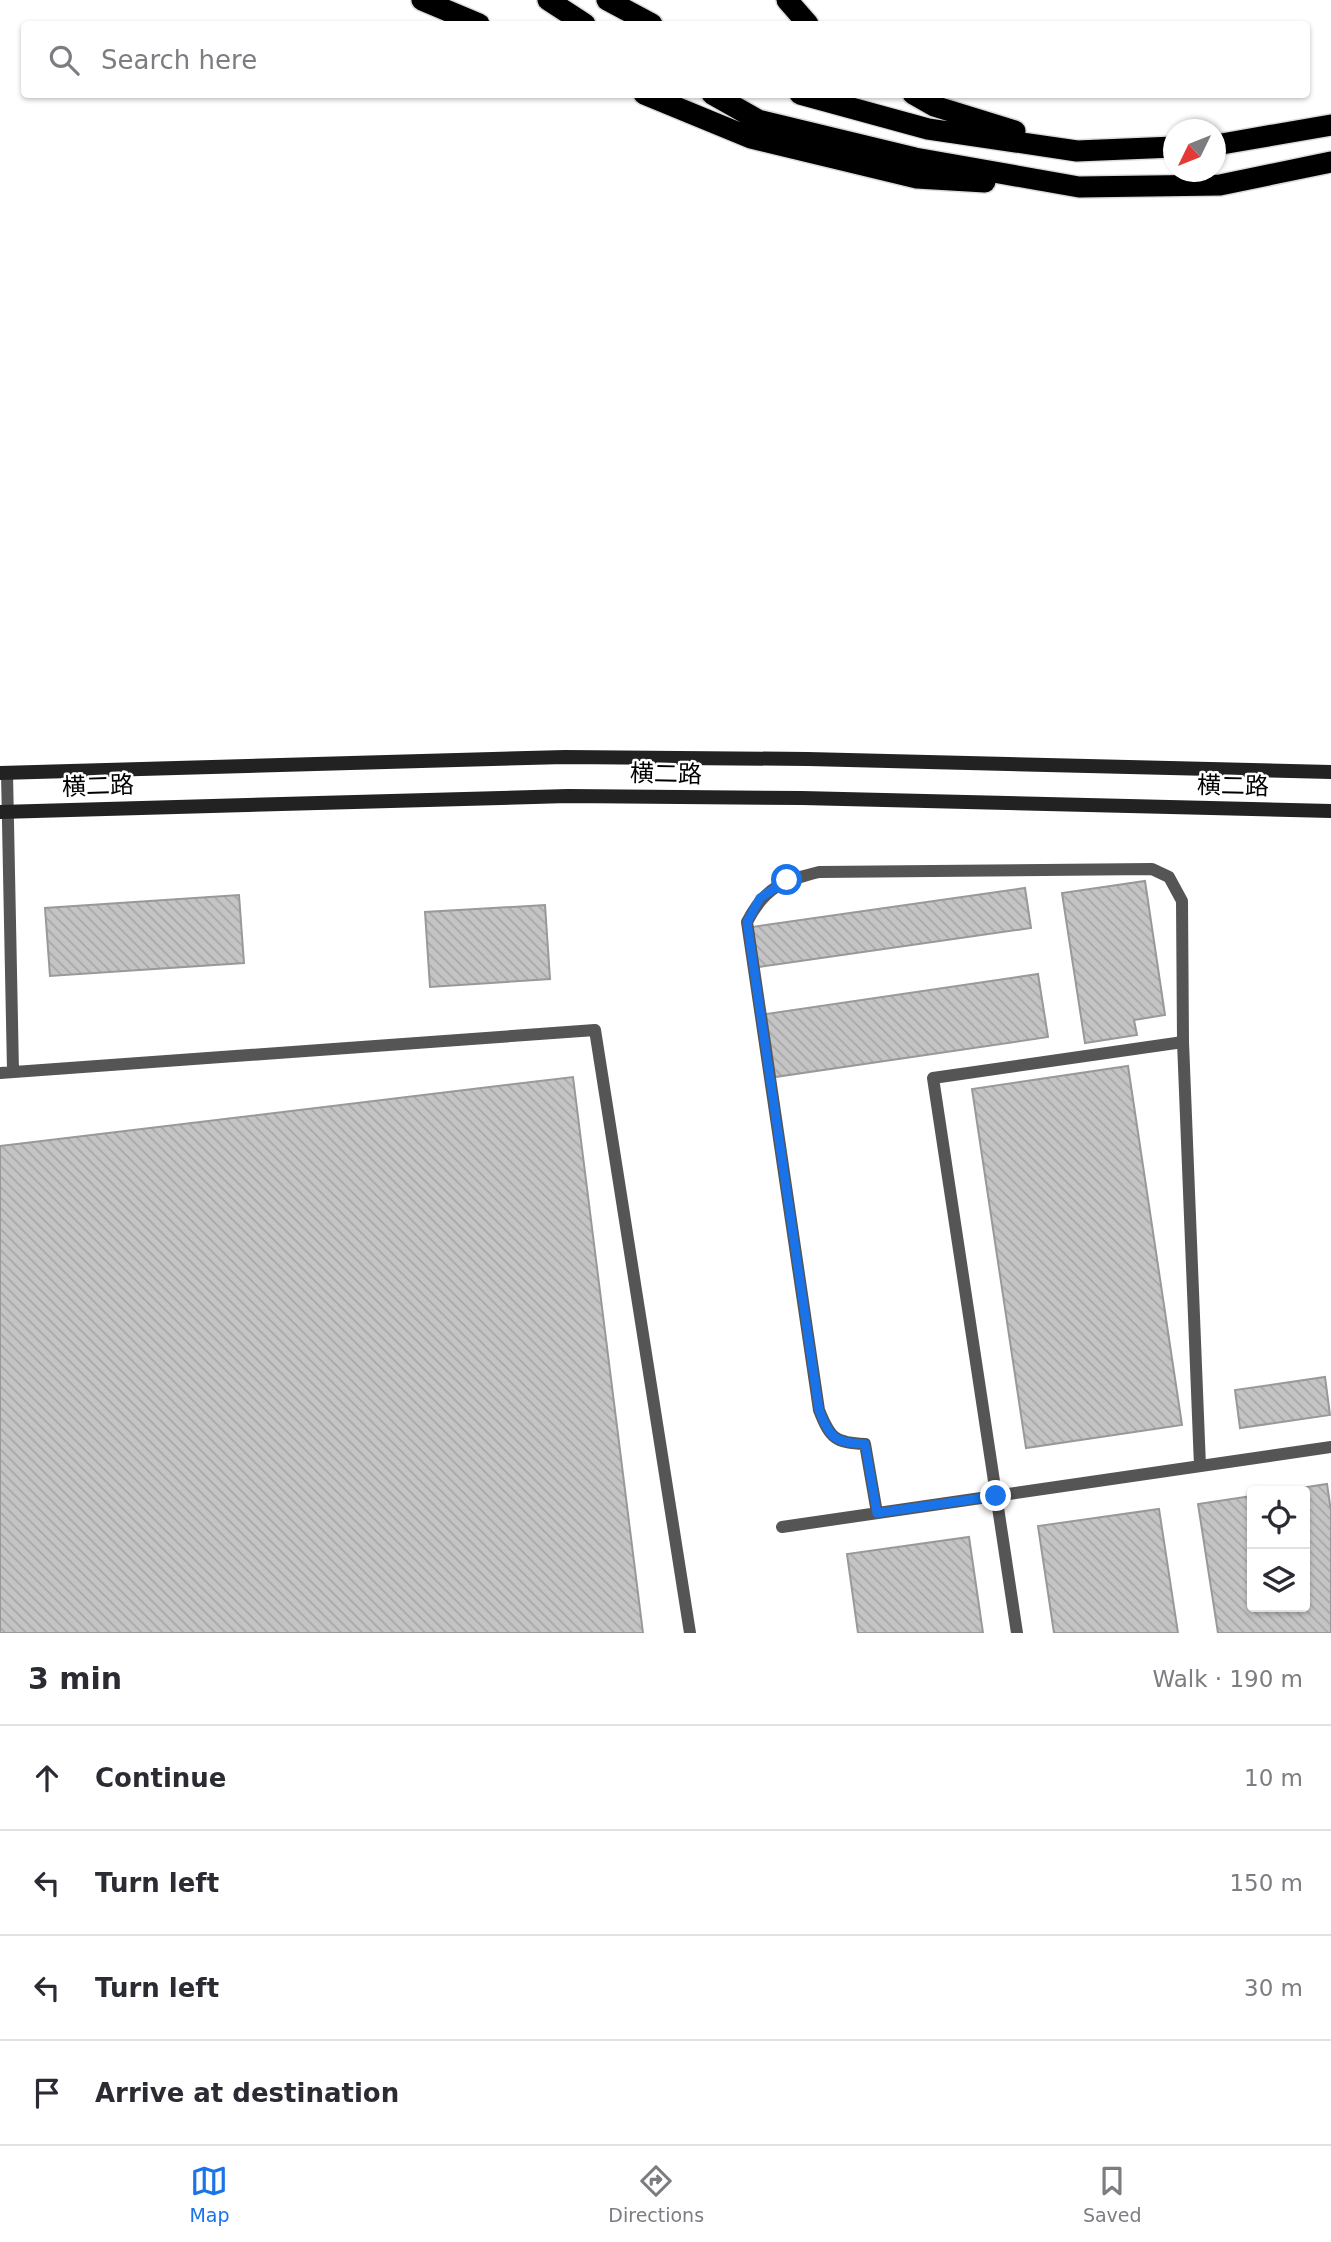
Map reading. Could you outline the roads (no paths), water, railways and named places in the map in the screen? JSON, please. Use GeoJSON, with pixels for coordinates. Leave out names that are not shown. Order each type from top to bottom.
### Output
{"type":"FeatureCollection","features":[{"type":"Feature","properties":{"kind":"highway"},"geometry":{"type":"LineString","coordinates":[[422,0],[471,21]]}},
{"type":"Feature","properties":{"kind":"highway"},"geometry":{"type":"LineString","coordinates":[[548,0],[580,21]]}},
{"type":"Feature","properties":{"kind":"highway"},"geometry":{"type":"LineString","coordinates":[[607,0],[646,21]]}},
{"type":"Feature","properties":{"kind":"highway"},"geometry":{"type":"LineString","coordinates":[[787,0],[805,21]]}},
{"type":"Feature","properties":{"kind":"highway"},"geometry":{"type":"LineString","coordinates":[[654,98],[751,138],[917,178],[1079,187],[1220,185],[1331,162]]}},
{"type":"Feature","properties":{"kind":"highway"},"geometry":{"type":"LineString","coordinates":[[719,98],[758,120],[915,158],[1079,187]]}},
{"type":"Feature","properties":{"kind":"highway"},"geometry":{"type":"LineString","coordinates":[[815,98],[928,129],[1077,151],[1163,147]]}},
{"type":"Feature","properties":{"kind":"highway"},"geometry":{"type":"LineString","coordinates":[[920,98],[934,106],[1077,151]]}},
{"type":"Feature","properties":{"kind":"highway"},"geometry":{"type":"LineString","coordinates":[[1226,143],[1331,125]]}},
{"type":"Feature","properties":{"kind":"main road","name":"横二路"},"geometry":{"type":"LineString","coordinates":[[3,773],[565,757],[808,759],[1331,772]]}},
{"type":"Feature","properties":{"kind":"main road","name":"横二路"},"geometry":{"type":"LineString","coordinates":[[4,812],[568,796],[802,798],[1331,811]]}},
{"type":"Feature","properties":{"kind":"lane"},"geometry":{"type":"LineString","coordinates":[[3,773],[13,1070]]}},
{"type":"Feature","properties":{"kind":"lane"},"geometry":{"type":"LineString","coordinates":[[877,1513],[865,1444],[842,1443],[827,1431],[819,1410],[747,922],[760,898],[787,880],[819,872],[1152,869],[1169,877],[1182,901],[1183,1042],[1200,1466]]}},
{"type":"Feature","properties":{"kind":"lane"},"geometry":{"type":"LineString","coordinates":[[0,1073],[595,1030],[690,1633]]}},
{"type":"Feature","properties":{"kind":"lane"},"geometry":{"type":"LineString","coordinates":[[1017,1633],[933,1078],[1183,1042]]}},
{"type":"Feature","properties":{"kind":"lane"},"geometry":{"type":"LineString","coordinates":[[782,1527],[1331,1447]]}}]}
